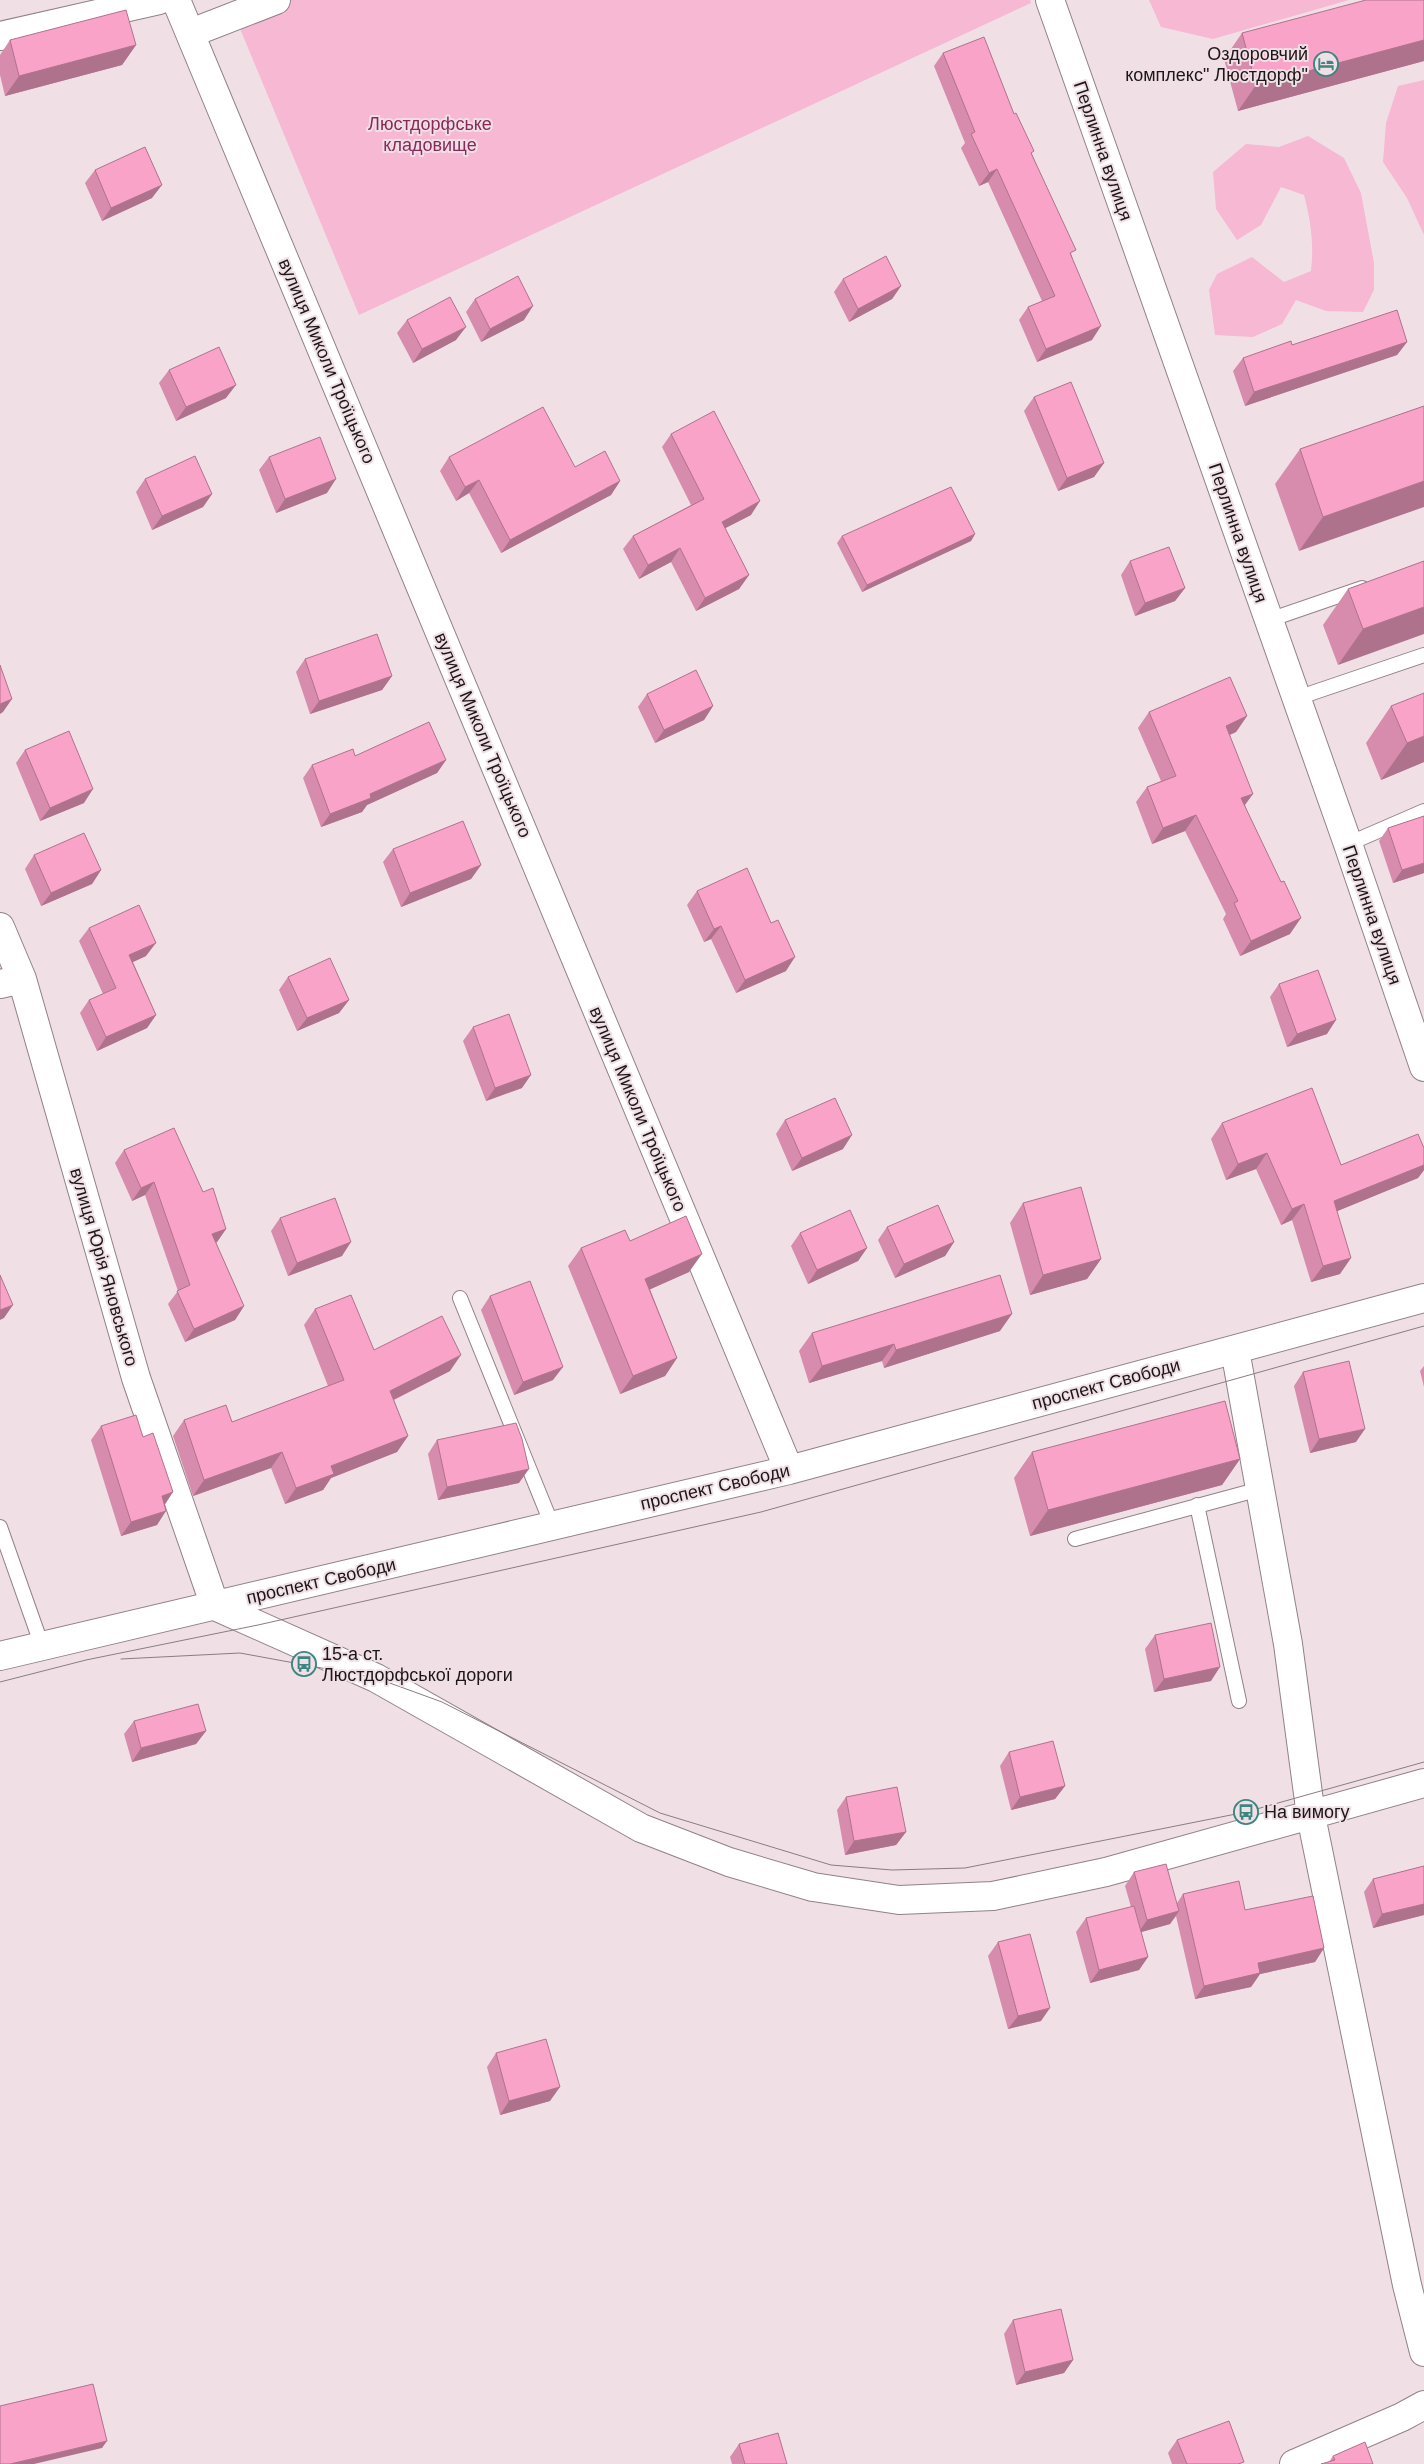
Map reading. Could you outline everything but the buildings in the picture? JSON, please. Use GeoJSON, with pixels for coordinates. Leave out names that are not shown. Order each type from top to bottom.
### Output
{"type":"FeatureCollection","features":[{"type":"Feature","properties":{"kind":"street"},"geometry":{"type":"LineString","coordinates":[[0,36],[159,0]]}},
{"type":"Feature","properties":{"kind":"street","name":"вулиця Миколи Троїцького"},"geometry":{"type":"LineString","coordinates":[[176,0],[789,1470]]}},
{"type":"Feature","properties":{"kind":"street"},"geometry":{"type":"LineString","coordinates":[[191,33],[276,0]]}},
{"type":"Feature","properties":{"kind":"street","name":"Перлинна вулиця"},"geometry":{"type":"LineString","coordinates":[[1050,0],[1297,698],[1424,1067]]}},
{"type":"Feature","properties":{"kind":"street","name":"вулиця Юрія Яновського"},"geometry":{"type":"LineString","coordinates":[[0,927],[11,981],[136,1378],[215,1606]]}},
{"type":"Feature","properties":{"kind":"street","name":"проспект Свободи"},"geometry":{"type":"LineString","coordinates":[[0,1656],[789,1470],[1424,1298]]}},
{"type":"Feature","properties":{"kind":"street"},"geometry":{"type":"LineString","coordinates":[[1235,1350],[1288,1644],[1311,1816],[1416,2282],[1424,2352]]}},
{"type":"Feature","properties":{"kind":"street"},"geometry":{"type":"LineString","coordinates":[[215,1606],[376,1678],[641,1828],[729,1862],[813,1887],[899,1900],[993,1896],[1106,1872],[1424,1784]]}},
{"type":"Feature","properties":{"kind":"street"},"geometry":{"type":"LineString","coordinates":[[1294,2464],[1402,2417],[1424,2405]]}},
{"type":"Feature","properties":{"kind":"lane"},"geometry":{"type":"LineString","coordinates":[[1269,620],[1371,584]]}},
{"type":"Feature","properties":{"kind":"lane"},"geometry":{"type":"LineString","coordinates":[[1297,698],[1424,655]]}},
{"type":"Feature","properties":{"kind":"lane"},"geometry":{"type":"LineString","coordinates":[[1348,844],[1424,811]]}},
{"type":"Feature","properties":{"kind":"lane"},"geometry":{"type":"LineString","coordinates":[[460,1298],[552,1525]]}},
{"type":"Feature","properties":{"kind":"lane"},"geometry":{"type":"LineString","coordinates":[[1075,1539],[1260,1489]]}},
{"type":"Feature","properties":{"kind":"lane"},"geometry":{"type":"LineString","coordinates":[[1197,1505],[1239,1701]]}},
{"type":"Feature","properties":{"kind":"lane"},"geometry":{"type":"LineString","coordinates":[[0,1527],[42,1646]]}},
{"type":"Feature","properties":{"kind":"green space","name":"Люстдорфське кладовище"},"geometry":{"type":"Polygon","coordinates":[[[288,0],[1030,0],[1031,3],[359,315],[236,19],[288,0]]]}},
{"type":"Feature","properties":{"kind":"green space"},"geometry":{"type":"Polygon","coordinates":[[[1149,0],[1349,0],[1213,39],[1161,27],[1149,0]]]}},
{"type":"Feature","properties":{"kind":"green space"},"geometry":{"type":"Polygon","coordinates":[[[1424,80],[1424,235],[1407,198],[1383,162],[1386,123],[1398,86],[1424,80]]]}},
{"type":"Feature","properties":{"kind":"green space"},"geometry":{"type":"Polygon","coordinates":[[[1308,136],[1344,158],[1361,193],[1374,263],[1374,290],[1363,312],[1326,311],[1296,300],[1282,324],[1253,337],[1215,335],[1209,290],[1217,274],[1252,257],[1284,282],[1311,271],[1312,242],[1304,195],[1281,187],[1261,225],[1237,240],[1216,209],[1213,172],[1246,144],[1279,147],[1308,136]]]}},
{"type":"Feature","properties":{"kind":"tram line"},"geometry":{"type":"LineString","coordinates":[[0,1682],[86,1660],[258,1625],[761,1512],[1424,1326]]}},
{"type":"Feature","properties":{"kind":"tram line"},"geometry":{"type":"LineString","coordinates":[[121,1659],[240,1653],[376,1678],[442,1702],[660,1813],[831,1865],[892,1870],[965,1868],[1246,1812],[1424,1762]]}},
{"type":"Feature","properties":{"kind":"place","name":"Оздоровчий комплекс\" Люстдорф\""},"geometry":{"type":"Point","coordinates":[1326,64]}},
{"type":"Feature","properties":{"kind":"place","name":"15-а ст. Люстдорфської дороги"},"geometry":{"type":"Point","coordinates":[304,1664]}},
{"type":"Feature","properties":{"kind":"place","name":"На вимогу"},"geometry":{"type":"Point","coordinates":[1246,1812]}}]}
